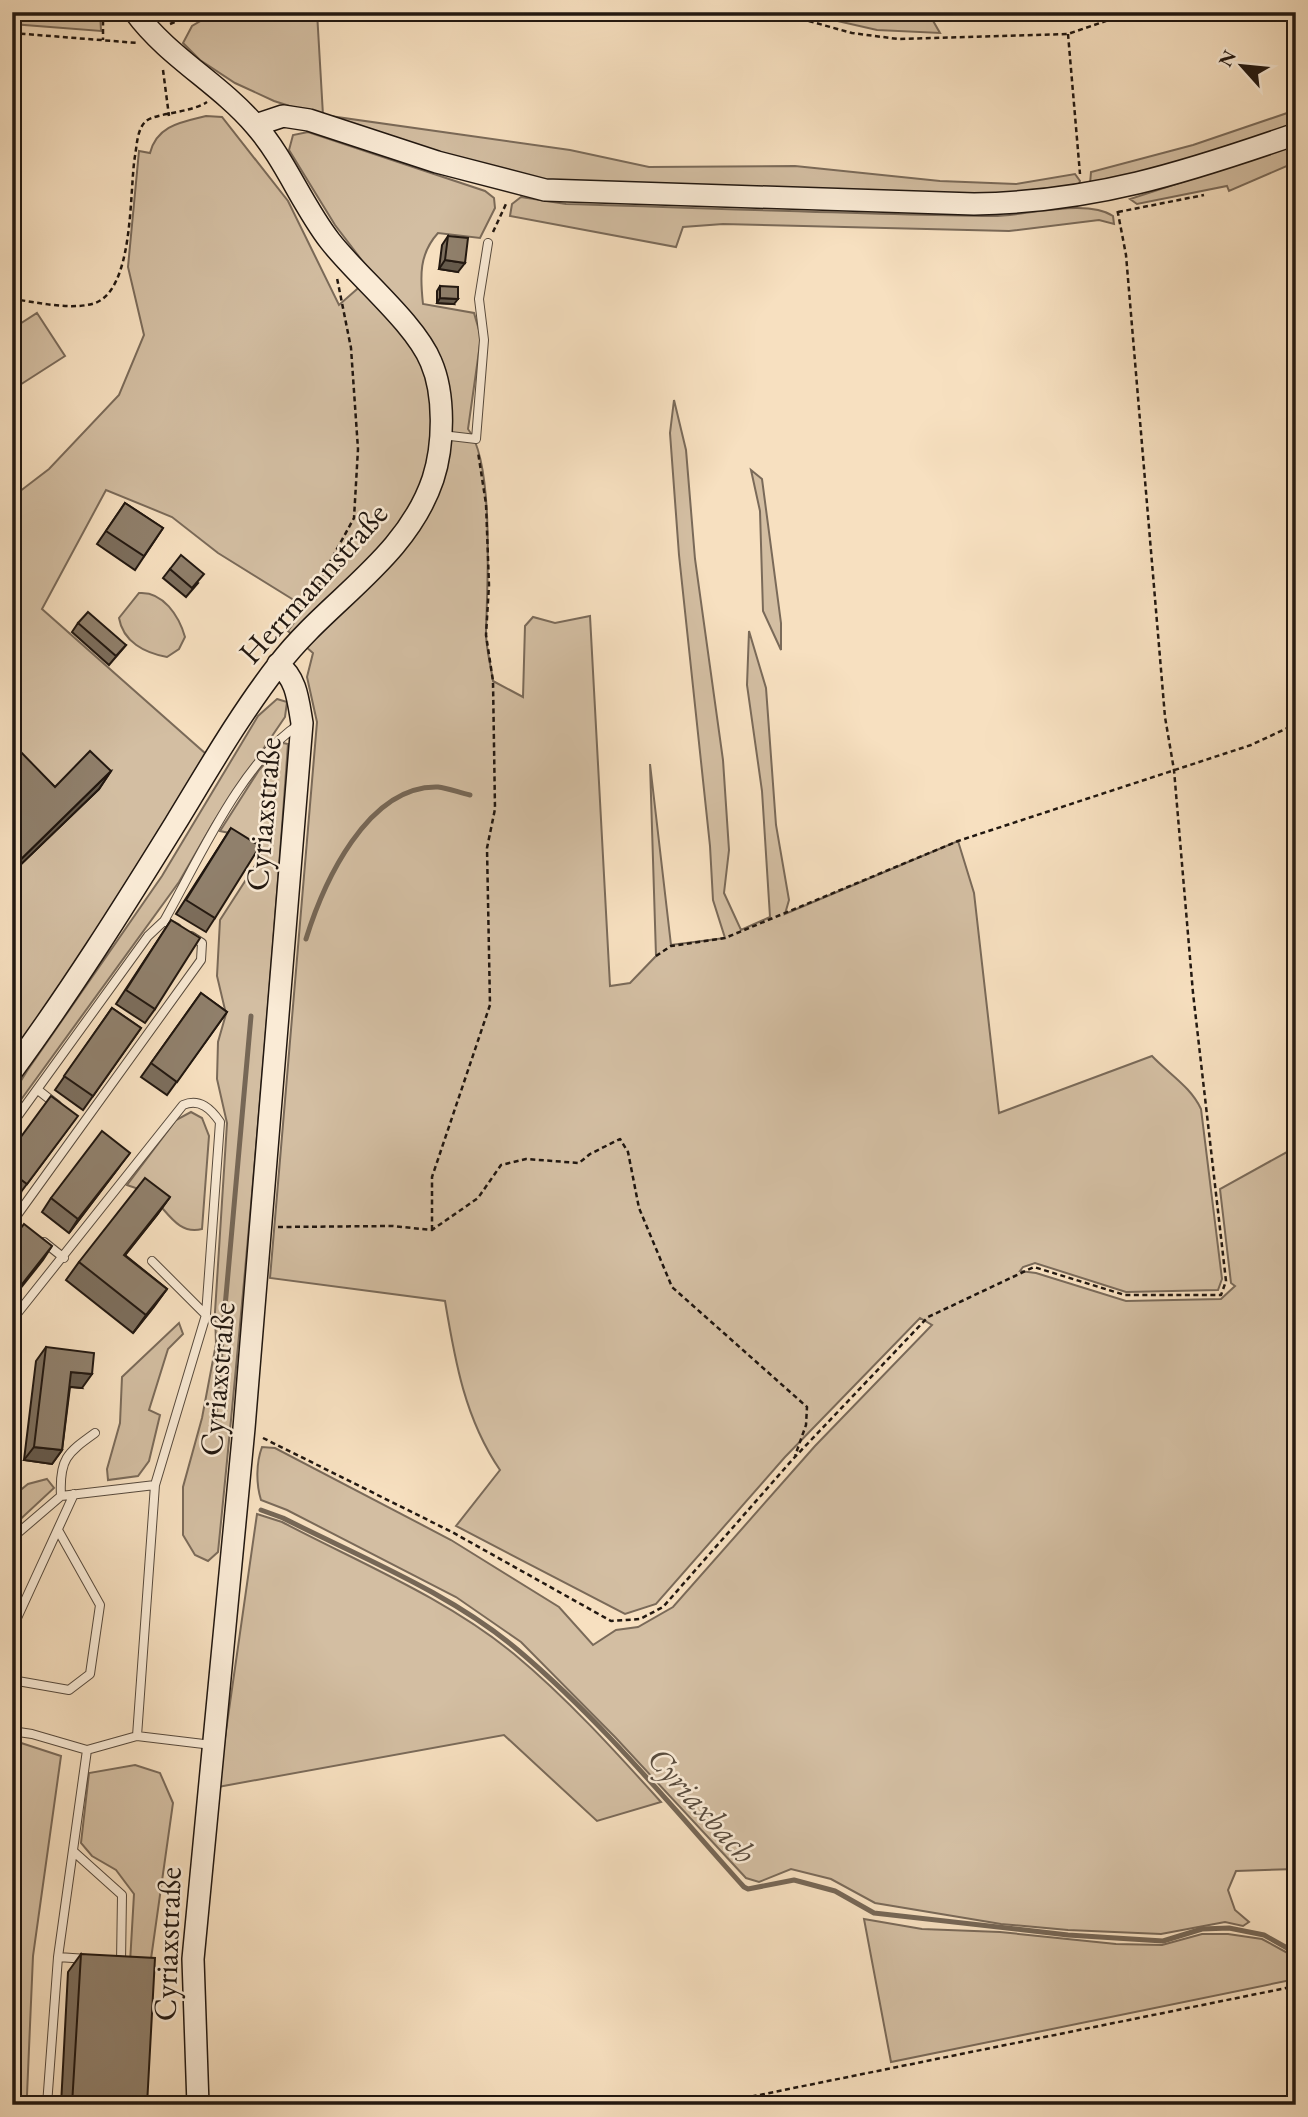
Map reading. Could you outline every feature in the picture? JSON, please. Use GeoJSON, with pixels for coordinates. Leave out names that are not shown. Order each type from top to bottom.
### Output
{"type":"FeatureCollection","features":[{"type":"Feature","properties":{"kind":"street","name":"Herrmannstraße"},"geometry":{"type":"LineString","coordinates":[[12,1071],[69,988],[247,708],[278,664],[309,627],[368,576],[397,541],[433,478],[440,435],[438,387],[425,351],[329,240],[256,125],[155,35],[135,12]]}},
{"type":"Feature","properties":{"kind":"street"},"geometry":{"type":"LineString","coordinates":[[256,125],[283,116],[309,120],[437,162],[545,190],[974,204],[1026,203],[1110,191],[1296,134]]}},
{"type":"Feature","properties":{"kind":"street","name":"Cyriaxstraße"},"geometry":{"type":"LineString","coordinates":[[198,2105],[193,1959],[244,1428],[302,723],[296,689],[288,672],[278,664]]}},
{"type":"Feature","properties":{"kind":"lane"},"geometry":{"type":"LineString","coordinates":[[440,435],[476,439],[484,340],[479,299],[488,243]]}},
{"type":"Feature","properties":{"kind":"lane"},"geometry":{"type":"LineString","coordinates":[[12,1124],[148,936],[163,921],[254,768],[280,736],[302,723]]}},
{"type":"Feature","properties":{"kind":"lane"},"geometry":{"type":"LineString","coordinates":[[25,1226],[14,1220],[85,1125],[201,960],[202,943],[163,921]]}},
{"type":"Feature","properties":{"kind":"lane"},"geometry":{"type":"LineString","coordinates":[[38,1090],[66,1111]]}},
{"type":"Feature","properties":{"kind":"lane"},"geometry":{"type":"LineString","coordinates":[[12,1320],[64,1258],[183,1105],[201,1104],[212,1111],[220,1122],[206,1315],[155,1485],[138,1736]]}},
{"type":"Feature","properties":{"kind":"lane"},"geometry":{"type":"LineString","coordinates":[[75,1118],[85,1125]]}},
{"type":"Feature","properties":{"kind":"lane"},"geometry":{"type":"LineString","coordinates":[[34,1234],[64,1258]]}},
{"type":"Feature","properties":{"kind":"lane"},"geometry":{"type":"LineString","coordinates":[[152,1261],[206,1315]]}},
{"type":"Feature","properties":{"kind":"lane"},"geometry":{"type":"LineString","coordinates":[[61,1496],[60,1476],[65,1458],[95,1433]]}},
{"type":"Feature","properties":{"kind":"lane"},"geometry":{"type":"LineString","coordinates":[[12,1538],[61,1496],[155,1485]]}},
{"type":"Feature","properties":{"kind":"lane"},"geometry":{"type":"LineString","coordinates":[[12,1629],[74,1494]]}},
{"type":"Feature","properties":{"kind":"lane"},"geometry":{"type":"LineString","coordinates":[[12,1680],[69,1690],[90,1674],[100,1605],[58,1530]]}},
{"type":"Feature","properties":{"kind":"lane"},"geometry":{"type":"LineString","coordinates":[[12,1731],[32,1734],[87,1751],[138,1736],[212,1745]]}},
{"type":"Feature","properties":{"kind":"lane"},"geometry":{"type":"LineString","coordinates":[[47,2105],[58,1957],[87,1751]]}},
{"type":"Feature","properties":{"kind":"lane"},"geometry":{"type":"LineString","coordinates":[[73,1851],[122,1895],[121,1962],[108,1961]]}},
{"type":"Feature","properties":{"kind":"lane"},"geometry":{"type":"LineString","coordinates":[[58,1957],[96,1960]]}},
{"type":"Feature","properties":{"kind":"path"},"geometry":{"type":"LineString","coordinates":[[103,12],[103,40]]}},
{"type":"Feature","properties":{"kind":"path"},"geometry":{"type":"LineString","coordinates":[[12,33],[145,42],[168,24],[199,12]]}},
{"type":"Feature","properties":{"kind":"path"},"geometry":{"type":"LineString","coordinates":[[776,12],[877,37],[1068,34],[1132,12]]}},
{"type":"Feature","properties":{"kind":"path"},"geometry":{"type":"LineString","coordinates":[[1068,34],[1082,196]]}},
{"type":"Feature","properties":{"kind":"path"},"geometry":{"type":"LineString","coordinates":[[163,66],[169,116]]}},
{"type":"Feature","properties":{"kind":"path"},"geometry":{"type":"LineString","coordinates":[[12,299],[78,306],[96,303],[111,289],[124,265],[139,134],[144,123],[152,118],[197,109],[220,94]]}},
{"type":"Feature","properties":{"kind":"path"},"geometry":{"type":"LineString","coordinates":[[244,1428],[452,1532],[611,1620],[640,1619],[663,1607],[793,1459],[928,1317],[1034,1266],[1125,1295],[1221,1295],[1226,1280],[1193,993],[1174,771],[1165,717],[1126,256],[1118,212],[1110,191]]}},
{"type":"Feature","properties":{"kind":"path"},"geometry":{"type":"LineString","coordinates":[[1118,212],[1204,195]]}},
{"type":"Feature","properties":{"kind":"path"},"geometry":{"type":"LineString","coordinates":[[488,243],[506,204]]}},
{"type":"Feature","properties":{"kind":"path"},"geometry":{"type":"LineString","coordinates":[[309,627],[321,578],[354,518],[358,449],[351,348],[335,269]]}},
{"type":"Feature","properties":{"kind":"path"},"geometry":{"type":"LineString","coordinates":[[432,1230],[432,1177],[490,1005],[487,848],[495,808],[493,681],[486,635],[489,584],[485,504],[476,439]]}},
{"type":"Feature","properties":{"kind":"path"},"geometry":{"type":"LineString","coordinates":[[656,956],[671,946],[725,938],[958,841],[1174,771],[1251,744],[1296,724]]}},
{"type":"Feature","properties":{"kind":"path"},"geometry":{"type":"LineString","coordinates":[[261,1225],[393,1226],[432,1230],[478,1198],[500,1165],[526,1159],[579,1163],[590,1154],[620,1139],[628,1152],[639,1208],[672,1287],[807,1407],[806,1425],[793,1459]]}},
{"type":"Feature","properties":{"kind":"path"},"geometry":{"type":"LineString","coordinates":[[710,2105],[1296,1986]]}},
{"type":"Feature","properties":{"kind":"shaded area"},"geometry":{"type":"Polygon","coordinates":[[[12,12],[100,12],[101,31],[12,24],[12,12]]]}},
{"type":"Feature","properties":{"kind":"shaded area"},"geometry":{"type":"Polygon","coordinates":[[[216,12],[317,12],[323,115],[570,150],[649,167],[795,166],[940,181],[1016,184],[1075,174],[1080,181],[1077,191],[1016,199],[592,186],[515,178],[274,101],[235,83],[200,60],[183,43],[192,26],[216,12]]]}},
{"type":"Feature","properties":{"kind":"shaded area"},"geometry":{"type":"Polygon","coordinates":[[[798,12],[928,12],[940,33],[877,30],[798,12]]]}},
{"type":"Feature","properties":{"kind":"shaded area"},"geometry":{"type":"Polygon","coordinates":[[[1296,110],[1296,126],[1199,160],[1090,184],[1091,172],[1193,145],[1296,110]]]}},
{"type":"Feature","properties":{"kind":"shaded area"},"geometry":{"type":"Polygon","coordinates":[[[206,116],[222,117],[288,201],[339,305],[373,275],[335,225],[289,150],[293,135],[308,132],[485,191],[494,198],[495,208],[480,238],[438,233],[432,241],[422,266],[423,304],[474,313],[481,337],[468,429],[477,446],[486,496],[486,639],[493,681],[523,697],[525,626],[533,617],[555,623],[590,616],[610,986],[630,983],[656,956],[650,764],[671,945],[725,938],[713,900],[710,846],[679,555],[670,433],[674,400],[686,450],[695,559],[723,760],[729,850],[724,893],[741,930],[770,917],[762,791],[747,685],[749,631],[766,688],[776,825],[789,900],[785,914],[958,841],[974,893],[999,1113],[1152,1056],[1186,1087],[1201,1109],[1222,1279],[1218,1290],[1126,1292],[1035,1263],[1023,1267],[1020,1271],[1036,1273],[1126,1301],[1221,1299],[1235,1286],[1231,1283],[1220,1189],[1296,1147],[1296,1869],[1236,1871],[1228,1890],[1235,1910],[1249,1922],[1243,1926],[1225,1922],[1161,1934],[1001,1924],[875,1903],[831,1879],[791,1869],[759,1882],[746,1878],[615,1737],[521,1642],[456,1597],[287,1510],[261,1500],[257,1474],[260,1453],[262,1447],[275,1448],[451,1540],[559,1607],[593,1645],[616,1630],[638,1627],[673,1607],[815,1446],[932,1325],[920,1318],[785,1457],[656,1604],[625,1614],[456,1526],[500,1470],[478,1431],[463,1389],[445,1301],[270,1278],[317,722],[307,677],[313,653],[288,631],[305,607],[218,553],[172,517],[106,490],[42,609],[206,754],[117,900],[12,1056],[12,490],[19,492],[49,469],[119,395],[144,335],[128,267],[139,151],[150,153],[158,136],[172,126],[206,116]]]}},
{"type":"Feature","properties":{"kind":"shaded area"},"geometry":{"type":"Polygon","coordinates":[[[1296,145],[1296,162],[1229,191],[1227,186],[1137,204],[1130,199],[1296,145]]]}},
{"type":"Feature","properties":{"kind":"shaded area"},"geometry":{"type":"Polygon","coordinates":[[[521,197],[566,204],[939,215],[993,216],[1088,208],[1113,216],[1114,224],[1099,220],[1009,231],[723,224],[683,227],[676,247],[510,216],[512,204],[521,197]]]}},
{"type":"Feature","properties":{"kind":"shaded area"},"geometry":{"type":"Polygon","coordinates":[[[37,313],[65,356],[12,390],[12,329],[37,313]]]}},
{"type":"Feature","properties":{"kind":"shaded area"},"geometry":{"type":"Polygon","coordinates":[[[751,470],[762,479],[781,623],[781,650],[763,611],[760,511],[751,470]]]}},
{"type":"Feature","properties":{"kind":"shaded area"},"geometry":{"type":"Polygon","coordinates":[[[139,593],[155,596],[169,606],[182,629],[185,637],[179,649],[167,657],[136,645],[121,626],[119,618],[139,593]]]}},
{"type":"Feature","properties":{"kind":"shaded area"},"geometry":{"type":"Polygon","coordinates":[[[277,699],[287,702],[285,717],[213,823],[179,882],[15,1108],[12,1095],[27,1071],[162,876],[258,716],[277,699]]]}},
{"type":"Feature","properties":{"kind":"shaded area"},"geometry":{"type":"Polygon","coordinates":[[[283,743],[288,744],[247,1249],[218,1552],[208,1561],[195,1555],[183,1535],[183,1487],[202,1418],[216,1344],[215,1312],[227,1123],[217,1079],[218,1042],[226,1014],[217,976],[220,920],[260,858],[261,852],[243,836],[220,831],[259,770],[283,743]]]}},
{"type":"Feature","properties":{"kind":"shaded area"},"geometry":{"type":"Polygon","coordinates":[[[191,1112],[202,1118],[209,1136],[202,1229],[193,1230],[178,1224],[146,1192],[127,1185],[176,1120],[191,1112]]]}},
{"type":"Feature","properties":{"kind":"shaded area"},"geometry":{"type":"Polygon","coordinates":[[[179,1323],[183,1334],[168,1349],[149,1410],[160,1415],[149,1461],[138,1476],[108,1480],[107,1469],[120,1423],[122,1377],[179,1323]]]}},
{"type":"Feature","properties":{"kind":"shaded area"},"geometry":{"type":"Polygon","coordinates":[[[47,1479],[54,1488],[12,1527],[12,1497],[28,1484],[47,1479]]]}},
{"type":"Feature","properties":{"kind":"shaded area"},"geometry":{"type":"Polygon","coordinates":[[[257,1514],[282,1522],[402,1582],[488,1634],[534,1671],[572,1707],[661,1802],[597,1821],[504,1735],[218,1787],[257,1514]]]}},
{"type":"Feature","properties":{"kind":"shaded area"},"geometry":{"type":"Polygon","coordinates":[[[12,1740],[61,1756],[33,1956],[27,2095],[22,2105],[12,2105],[12,1740]]]}},
{"type":"Feature","properties":{"kind":"shaded area"},"geometry":{"type":"Polygon","coordinates":[[[135,1765],[160,1773],[173,1803],[150,1966],[130,1963],[134,1894],[116,1870],[92,1856],[81,1843],[89,1773],[135,1765]]]}},
{"type":"Feature","properties":{"kind":"shaded area"},"geometry":{"type":"Polygon","coordinates":[[[864,1919],[922,1929],[1000,1932],[1116,1944],[1162,1945],[1202,1934],[1228,1934],[1262,1939],[1293,1956],[1296,1979],[891,2062],[864,1919]]]}},
{"type":"Feature","properties":{"kind":"building"},"geometry":{"type":"Polygon","coordinates":[[[448,236],[468,238],[465,263],[445,260],[448,236]]]}},
{"type":"Feature","properties":{"kind":"building"},"geometry":{"type":"Polygon","coordinates":[[[440,286],[458,287],[458,299],[440,298],[440,286]]]}},
{"type":"Feature","properties":{"kind":"building"},"geometry":{"type":"Polygon","coordinates":[[[125,503],[163,528],[144,556],[106,531],[125,503]]]}},
{"type":"Feature","properties":{"kind":"building"},"geometry":{"type":"Polygon","coordinates":[[[181,555],[204,574],[192,588],[170,569],[181,555]]]}},
{"type":"Feature","properties":{"kind":"building"},"geometry":{"type":"Polygon","coordinates":[[[88,612],[126,645],[116,656],[78,623],[88,612]]]}},
{"type":"Feature","properties":{"kind":"building"},"geometry":{"type":"Polygon","coordinates":[[[15,746],[55,787],[90,751],[111,771],[12,868],[12,821],[20,814],[12,806],[12,749],[15,746]]]}},
{"type":"Feature","properties":{"kind":"building"},"geometry":{"type":"Polygon","coordinates":[[[231,828],[260,846],[215,918],[186,900],[231,828]]]}},
{"type":"Feature","properties":{"kind":"building"},"geometry":{"type":"Polygon","coordinates":[[[171,920],[200,938],[155,1009],[126,990],[171,920]]]}},
{"type":"Feature","properties":{"kind":"building"},"geometry":{"type":"Polygon","coordinates":[[[201,993],[227,1012],[177,1082],[151,1063],[201,993]]]}},
{"type":"Feature","properties":{"kind":"building"},"geometry":{"type":"Polygon","coordinates":[[[112,1008],[141,1028],[93,1096],[64,1076],[112,1008]]]}},
{"type":"Feature","properties":{"kind":"building"},"geometry":{"type":"Polygon","coordinates":[[[51,1096],[78,1116],[27,1184],[12,1173],[12,1149],[51,1096]]]}},
{"type":"Feature","properties":{"kind":"building"},"geometry":{"type":"Polygon","coordinates":[[[102,1131],[130,1153],[78,1219],[51,1198],[102,1131]]]}},
{"type":"Feature","properties":{"kind":"building"},"geometry":{"type":"Polygon","coordinates":[[[145,1178],[170,1197],[124,1255],[167,1289],[146,1315],[79,1262],[145,1178]]]}},
{"type":"Feature","properties":{"kind":"building"},"geometry":{"type":"Polygon","coordinates":[[[12,1187],[21,1193],[14,1202],[12,1201],[12,1187]]]}},
{"type":"Feature","properties":{"kind":"building"},"geometry":{"type":"Polygon","coordinates":[[[24,1224],[52,1246],[12,1297],[12,1240],[24,1224]]]}},
{"type":"Feature","properties":{"kind":"building"},"geometry":{"type":"Polygon","coordinates":[[[46,1347],[94,1353],[92,1374],[71,1372],[62,1450],[34,1447],[46,1347]]]}},
{"type":"Feature","properties":{"kind":"building"},"geometry":{"type":"Polygon","coordinates":[[[12,1384],[19,1387],[12,1401],[12,1384]]]}},
{"type":"Feature","properties":{"kind":"building"},"geometry":{"type":"Polygon","coordinates":[[[81,1954],[155,1958],[147,2105],[72,2105],[81,1954]]]}},
{"type":"Feature","properties":{"kind":"waterway"},"geometry":{"type":"LineString","coordinates":[[306,939],[337,866],[370,820],[390,802],[413,791],[438,787],[470,795]]}},
{"type":"Feature","properties":{"kind":"waterway"},"geometry":{"type":"LineString","coordinates":[[215,1419],[251,1016]]}},
{"type":"Feature","properties":{"kind":"waterway","name":"Cyriaxbach"},"geometry":{"type":"LineString","coordinates":[[261,1510],[283,1518],[405,1578],[465,1611],[493,1630],[579,1706],[748,1889],[794,1880],[835,1891],[874,1913],[1068,1935],[1163,1941],[1202,1929],[1229,1928],[1264,1935],[1296,1953]]}}]}
